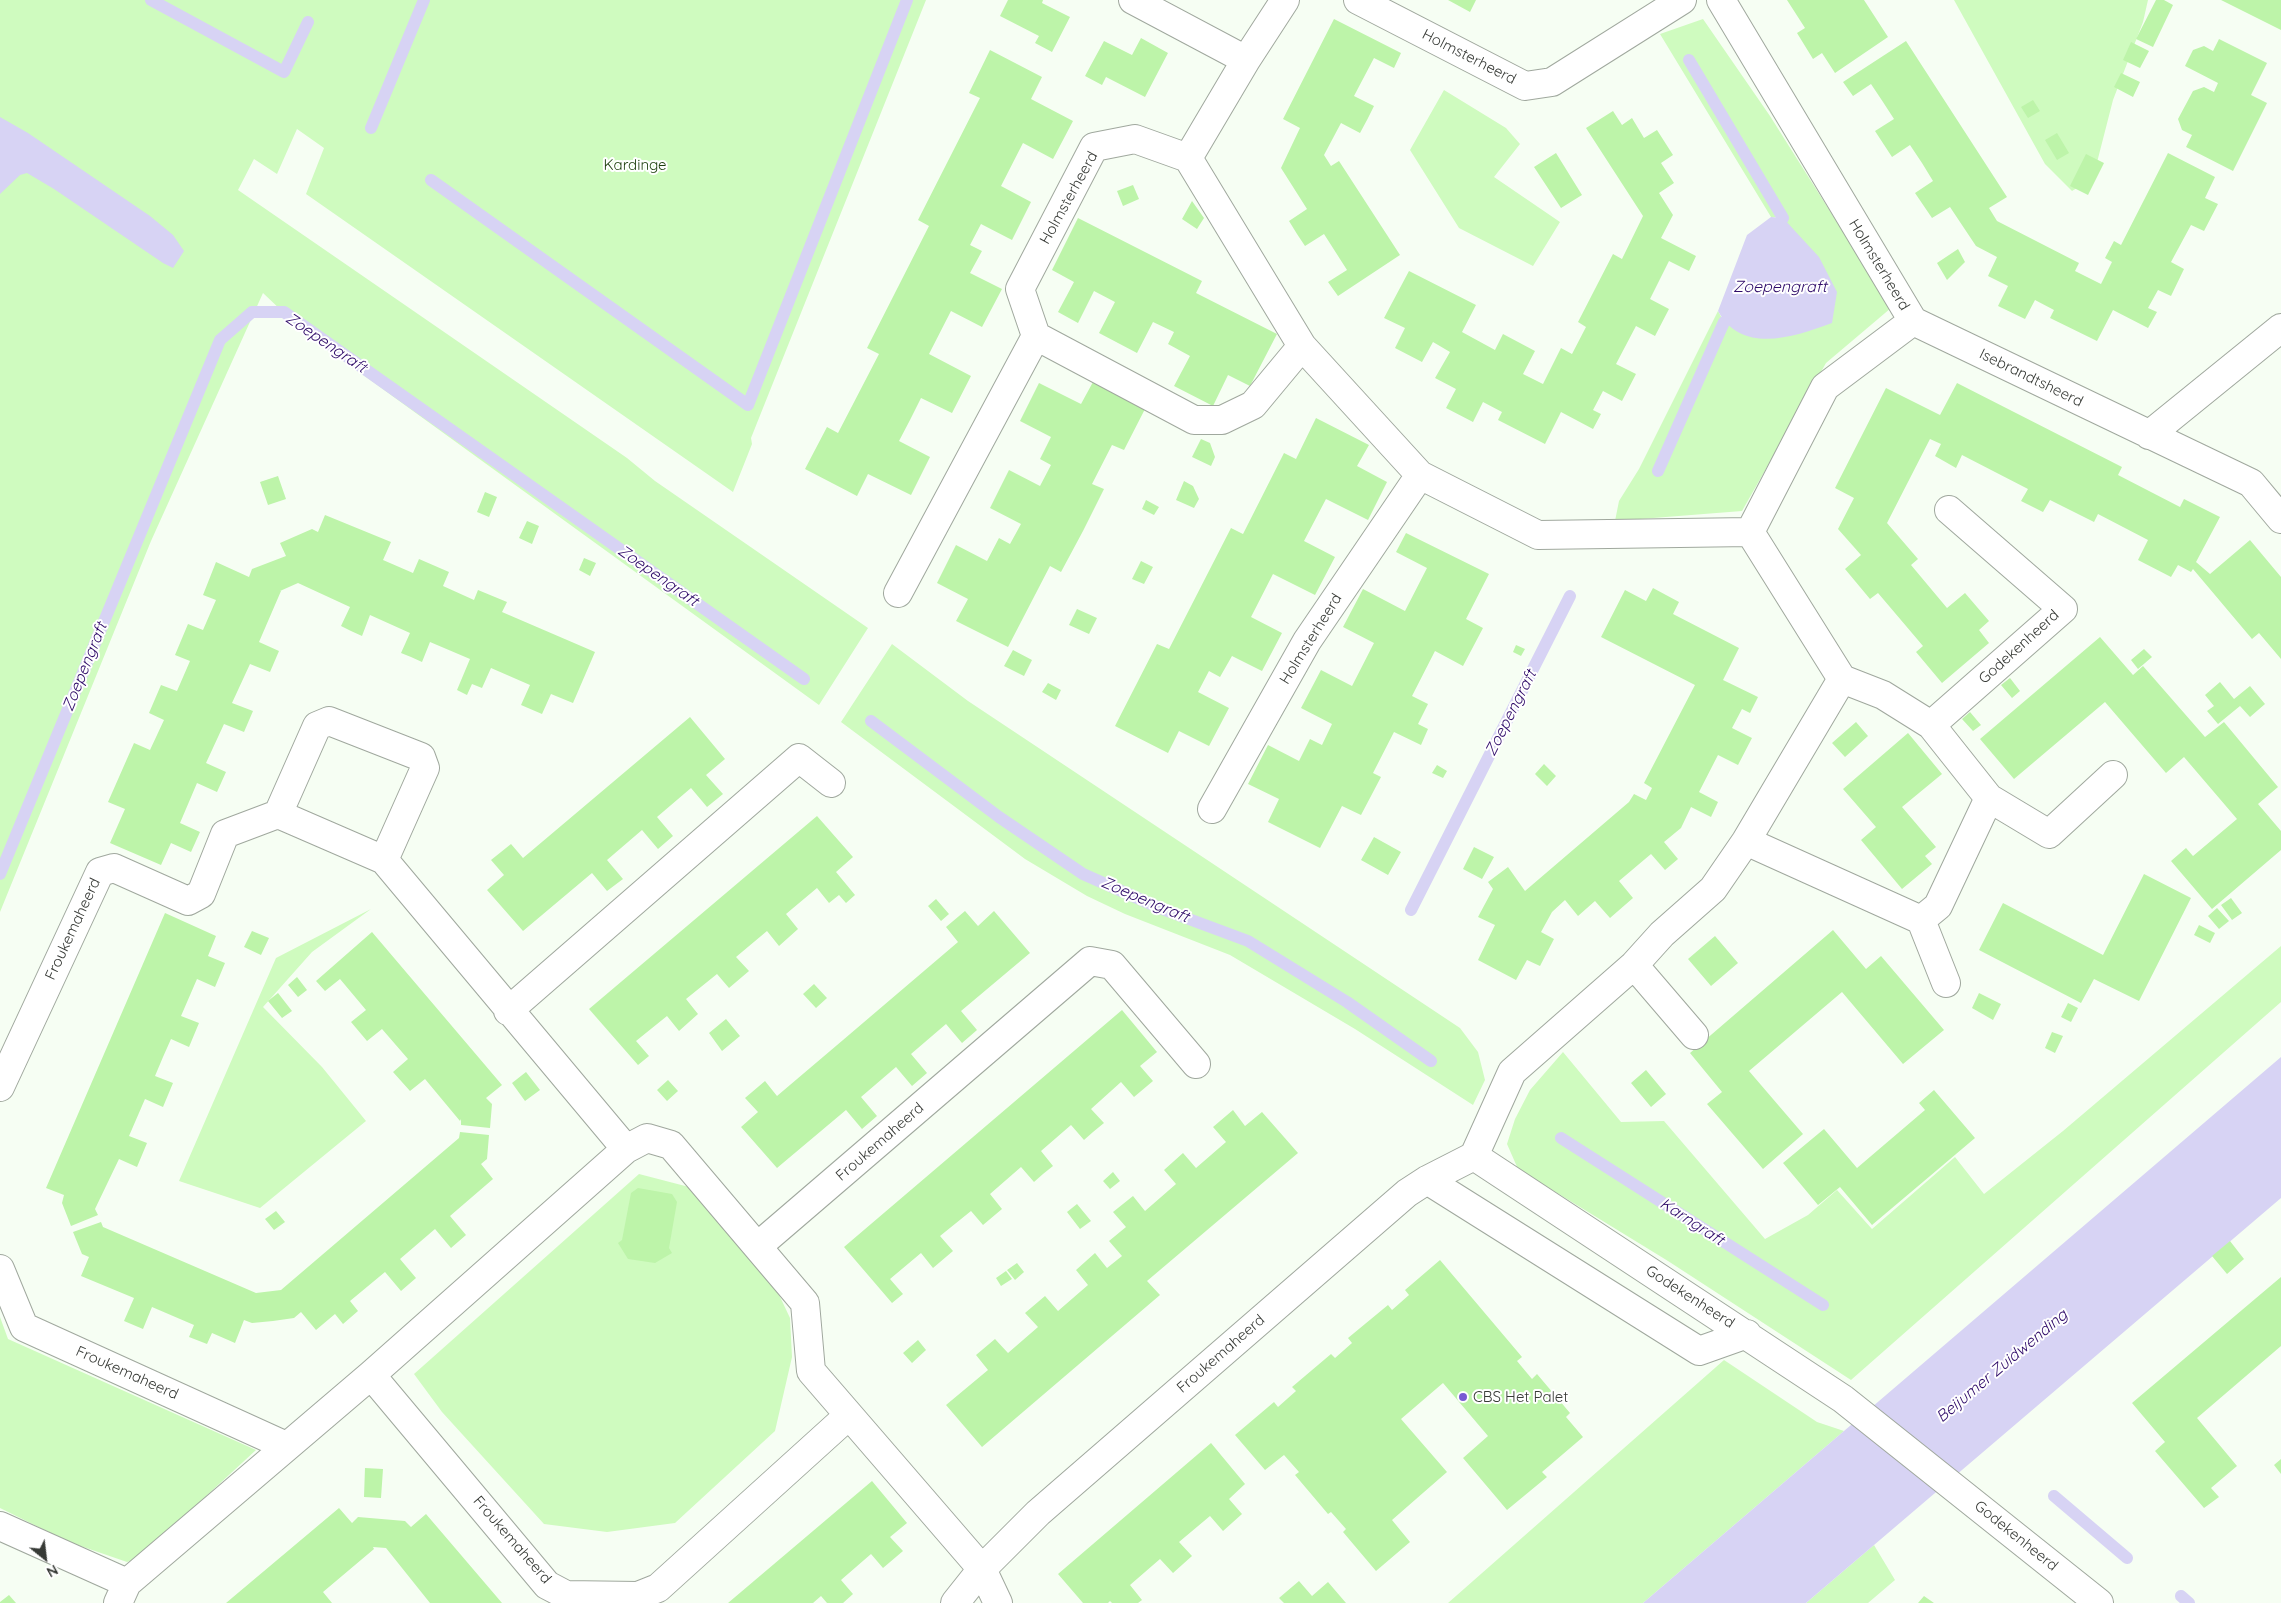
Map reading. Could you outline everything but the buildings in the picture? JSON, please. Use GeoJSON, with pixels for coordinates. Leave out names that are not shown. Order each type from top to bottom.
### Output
{"type":"FeatureCollection","features":[{"type":"Feature","properties":{"kind":"street"},"geometry":{"type":"LineString","coordinates":[[1133,0],[1246,60]]}},
{"type":"Feature","properties":{"kind":"street"},"geometry":{"type":"LineString","coordinates":[[1285,0],[1246,60],[1188,158],[1302,346],[1420,475],[1538,535],[1605,536],[1750,532],[1842,679],[1883,695],[1930,725],[1989,798],[2049,834],[2113,775]]}},
{"type":"Feature","properties":{"kind":"street","name":"Holmsterheerd"},"geometry":{"type":"LineString","coordinates":[[1358,0],[1525,86],[1552,82],[1682,0]]}},
{"type":"Feature","properties":{"kind":"street","name":"Holmsterheerd"},"geometry":{"type":"LineString","coordinates":[[1721,0],[1913,321],[1824,387],[1750,532]]}},
{"type":"Feature","properties":{"kind":"street","name":"Holmsterheerd"},"geometry":{"type":"LineString","coordinates":[[1036,336],[1020,290],[1094,147],[1135,140],[1188,158]]}},
{"type":"Feature","properties":{"kind":"street","name":"Isebrandtsheerd"},"geometry":{"type":"LineString","coordinates":[[1913,321],[2251,483],[2281,519]]}},
{"type":"Feature","properties":{"kind":"street"},"geometry":{"type":"LineString","coordinates":[[2148,435],[2281,328]]}},
{"type":"Feature","properties":{"kind":"street"},"geometry":{"type":"LineString","coordinates":[[898,593],[1036,336],[1194,420],[1222,420],[1253,405],[1302,346]]}},
{"type":"Feature","properties":{"kind":"street","name":"Holmsterheerd"},"geometry":{"type":"LineString","coordinates":[[1212,809],[1307,641],[1420,475]]}},
{"type":"Feature","properties":{"kind":"street","name":"Godekenheerd"},"geometry":{"type":"LineString","coordinates":[[1930,725],[2062,609],[1949,510]]}},
{"type":"Feature","properties":{"kind":"street"},"geometry":{"type":"LineString","coordinates":[[1474,1156],[1512,1072],[1634,965],[1662,934],[1713,889],[1746,841],[1842,679]]}},
{"type":"Feature","properties":{"kind":"street"},"geometry":{"type":"LineString","coordinates":[[384,860],[425,768],[421,757],[329,721],[316,726],[278,814],[384,860],[508,1011],[626,1149]]}},
{"type":"Feature","properties":{"kind":"street"},"geometry":{"type":"LineString","coordinates":[[508,1011],[799,758],[831,783]]}},
{"type":"Feature","properties":{"kind":"street"},"geometry":{"type":"LineString","coordinates":[[1921,920],[1938,906],[1989,798]]}},
{"type":"Feature","properties":{"kind":"street","name":"Froukemaheerd"},"geometry":{"type":"LineString","coordinates":[[0,1087],[100,872],[114,868],[188,901],[200,894],[225,834],[278,814]]}},
{"type":"Feature","properties":{"kind":"street"},"geometry":{"type":"LineString","coordinates":[[1746,841],[1921,920],[1946,983]]}},
{"type":"Feature","properties":{"kind":"street","name":"Froukemaheerd"},"geometry":{"type":"LineString","coordinates":[[758,1246],[1090,960],[1112,965],[1196,1064]]}},
{"type":"Feature","properties":{"kind":"street"},"geometry":{"type":"LineString","coordinates":[[1634,965],[1694,1035]]}},
{"type":"Feature","properties":{"kind":"street"},"geometry":{"type":"LineString","coordinates":[[0,1526],[122,1593],[286,1446],[371,1375],[626,1149],[647,1138],[671,1145],[805,1303],[811,1371],[982,1569],[998,1603]]}},
{"type":"Feature","properties":{"kind":"street","name":"Godekenheerd"},"geometry":{"type":"LineString","coordinates":[[1474,1156],[1843,1399],[2099,1603]]}},
{"type":"Feature","properties":{"kind":"street","name":"Froukemaheerd"},"geometry":{"type":"LineString","coordinates":[[955,1603],[982,1569],[1038,1513],[1407,1193],[1426,1180],[1474,1156]]}},
{"type":"Feature","properties":{"kind":"street"},"geometry":{"type":"LineString","coordinates":[[1426,1180],[1699,1351],[1747,1334]]}},
{"type":"Feature","properties":{"kind":"street","name":"Froukemaheerd"},"geometry":{"type":"LineString","coordinates":[[0,1269],[24,1326],[286,1446]]}},
{"type":"Feature","properties":{"kind":"street","name":"Froukemaheerd"},"geometry":{"type":"LineString","coordinates":[[371,1375],[548,1584],[566,1595],[638,1596],[658,1588],[848,1416]]}},
{"type":"Feature","properties":{"kind":"green space","name":"Kardinge"},"geometry":{"type":"Polygon","coordinates":[[[0,0],[926,0],[751,438],[752,444],[733,492],[306,194],[324,148],[297,129],[277,174],[254,159],[238,190],[627,458],[655,481],[868,628],[819,705],[304,332],[263,293],[151,541],[0,912],[0,0]]]}},
{"type":"Feature","properties":{"kind":"green space"},"geometry":{"type":"Polygon","coordinates":[[[1954,0],[2148,0],[2143,22],[2113,100],[2093,178],[2072,191],[2045,164],[1954,0]]]}},
{"type":"Feature","properties":{"kind":"green space"},"geometry":{"type":"Polygon","coordinates":[[[1703,19],[1770,116],[1891,308],[1826,363],[1742,511],[1615,521],[1619,501],[1639,469],[1718,311],[1724,322],[1783,218],[1771,217],[1660,34],[1703,19]]]}},
{"type":"Feature","properties":{"kind":"green space"},"geometry":{"type":"Polygon","coordinates":[[[1444,90],[1506,128],[1520,144],[1494,177],[1560,222],[1533,266],[1459,228],[1410,150],[1444,90]]]}},
{"type":"Feature","properties":{"kind":"green space"},"geometry":{"type":"Polygon","coordinates":[[[892,644],[968,701],[1460,1028],[1478,1052],[1485,1080],[1473,1105],[1355,1029],[1230,955],[1125,914],[1087,896],[1025,859],[841,722],[892,644]]]}},
{"type":"Feature","properties":{"kind":"green space"},"geometry":{"type":"Polygon","coordinates":[[[371,909],[312,952],[263,1007],[322,1067],[366,1121],[260,1208],[179,1181],[276,958],[371,909]]]}},
{"type":"Feature","properties":{"kind":"green space"},"geometry":{"type":"Polygon","coordinates":[[[2281,946],[2281,1002],[1851,1380],[1668,1261],[1518,1169],[1507,1144],[1515,1119],[1530,1090],[1563,1052],[1621,1122],[1664,1121],[1765,1239],[1808,1215],[1837,1190],[1872,1229],[1955,1157],[1984,1194],[2063,1131],[2281,946]]]}},
{"type":"Feature","properties":{"kind":"green space"},"geometry":{"type":"Polygon","coordinates":[[[639,1174],[689,1187],[774,1284],[790,1318],[792,1357],[775,1431],[675,1523],[607,1532],[544,1524],[442,1412],[414,1374],[639,1174]]]}},
{"type":"Feature","properties":{"kind":"green space"},"geometry":{"type":"Polygon","coordinates":[[[0,1317],[8,1339],[256,1450],[139,1558],[127,1562],[69,1542],[0,1508],[0,1317]]]}},
{"type":"Feature","properties":{"kind":"green space"},"geometry":{"type":"Polygon","coordinates":[[[1724,1360],[1817,1422],[1844,1431],[1643,1603],[1448,1603],[1724,1360]]]}},
{"type":"Feature","properties":{"kind":"green space"},"geometry":{"type":"Polygon","coordinates":[[[1874,1545],[1895,1580],[1868,1603],[1806,1603],[1874,1545]]]}},
{"type":"Feature","properties":{"kind":"water"},"geometry":{"type":"Polygon","coordinates":[[[0,117],[28,133],[150,216],[173,235],[184,251],[173,268],[27,173],[20,175],[0,194],[0,117]]]}},
{"type":"Feature","properties":{"kind":"water","name":"Zoepengraft"},"geometry":{"type":"Polygon","coordinates":[[[1771,217],[1783,218],[1819,257],[1837,292],[1832,323],[1786,337],[1755,338],[1741,333],[1728,325],[1718,311],[1747,235],[1771,217]]]}},
{"type":"Feature","properties":{"kind":"water","name":"Beijumer Zuidwending"},"geometry":{"type":"Polygon","coordinates":[[[2281,1057],[2281,1198],[1806,1603],[1643,1603],[2281,1057]]]}},
{"type":"Feature","properties":{"kind":"waterway"},"geometry":{"type":"LineString","coordinates":[[151,0],[284,72],[308,22]]}},
{"type":"Feature","properties":{"kind":"waterway"},"geometry":{"type":"LineString","coordinates":[[371,128],[424,0]]}},
{"type":"Feature","properties":{"kind":"waterway"},"geometry":{"type":"LineString","coordinates":[[431,180],[748,405],[907,0]]}},
{"type":"Feature","properties":{"kind":"waterway","name":"Zoepengraft"},"geometry":{"type":"LineString","coordinates":[[1689,60],[1783,218]]}},
{"type":"Feature","properties":{"kind":"waterway","name":"Zoepengraft"},"geometry":{"type":"LineString","coordinates":[[0,874],[220,340],[252,312],[284,312],[804,679]]}},
{"type":"Feature","properties":{"kind":"waterway"},"geometry":{"type":"LineString","coordinates":[[1658,471],[1724,322]]}},
{"type":"Feature","properties":{"kind":"waterway","name":"Zoepengraft"},"geometry":{"type":"LineString","coordinates":[[1411,910],[1570,596]]}},
{"type":"Feature","properties":{"kind":"waterway","name":"Zoepengraft"},"geometry":{"type":"LineString","coordinates":[[871,721],[999,817],[1083,874],[1162,909],[1248,941],[1347,1002],[1431,1061]]}},
{"type":"Feature","properties":{"kind":"waterway","name":"Karngraft"},"geometry":{"type":"LineString","coordinates":[[1561,1138],[1823,1305]]}},
{"type":"Feature","properties":{"kind":"waterway"},"geometry":{"type":"LineString","coordinates":[[2054,1496],[2127,1558]]}},
{"type":"Feature","properties":{"kind":"waterway"},"geometry":{"type":"LineString","coordinates":[[2181,1596],[2189,1603]]}},
{"type":"Feature","properties":{"kind":"place","name":"CBS Het Palet"},"geometry":{"type":"Point","coordinates":[1463,1397]}}]}
